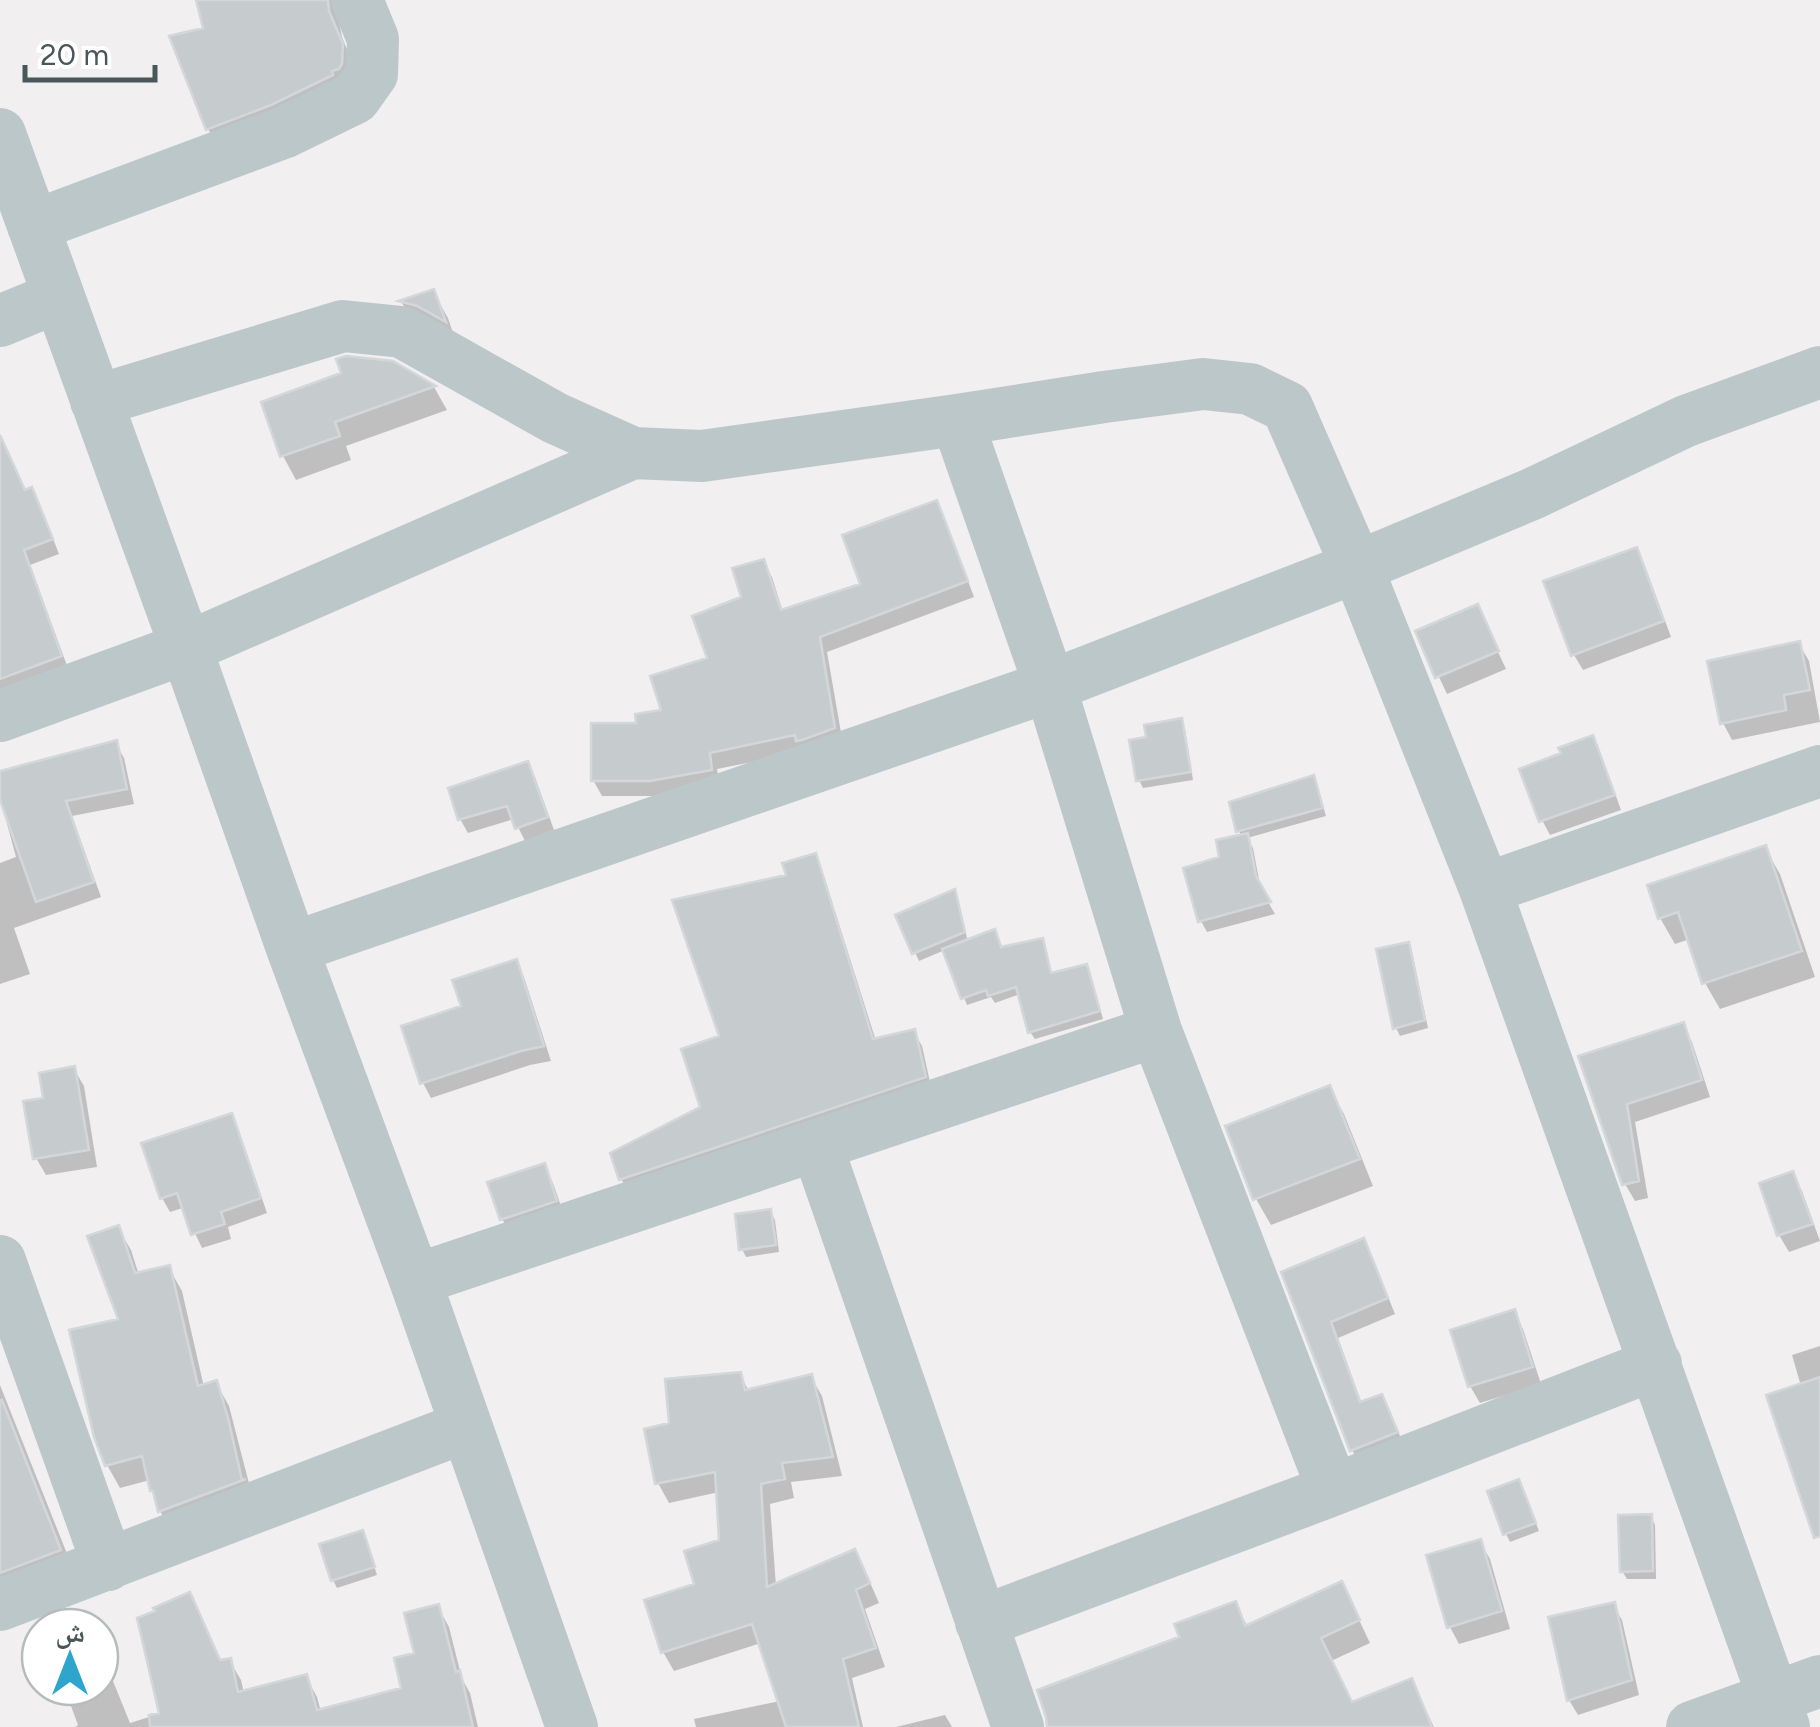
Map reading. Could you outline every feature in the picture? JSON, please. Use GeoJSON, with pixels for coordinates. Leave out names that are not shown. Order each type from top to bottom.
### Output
{"type":"FeatureCollection","features":[{"type":"Feature","properties":{"kind":"street"},"geometry":{"type":"LineString","coordinates":[[32,226],[283,134],[355,98],[372,74],[373,38],[357,0]]}},
{"type":"Feature","properties":{"kind":"street"},"geometry":{"type":"LineString","coordinates":[[0,134],[415,1280],[572,1727]]}},
{"type":"Feature","properties":{"kind":"street"},"geometry":{"type":"LineString","coordinates":[[0,322],[58,298]]}},
{"type":"Feature","properties":{"kind":"street"},"geometry":{"type":"LineString","coordinates":[[96,401],[343,326],[402,332],[554,418],[633,453],[702,456],[1203,384],[1250,389],[1287,407],[1358,567],[1486,890],[1656,1364],[1793,1702],[1692,1727]]}},
{"type":"Feature","properties":{"kind":"street"},"geometry":{"type":"LineString","coordinates":[[292,948],[1050,686],[1358,567],[1532,494],[1686,421],[1820,372]]}},
{"type":"Feature","properties":{"kind":"street"},"geometry":{"type":"LineString","coordinates":[[957,420],[1050,686],[1156,1032],[1333,1490]]}},
{"type":"Feature","properties":{"kind":"street"},"geometry":{"type":"LineString","coordinates":[[0,716],[186,648],[633,453]]}},
{"type":"Feature","properties":{"kind":"street"},"geometry":{"type":"LineString","coordinates":[[1486,890],[1816,785]]}},
{"type":"Feature","properties":{"kind":"street"},"geometry":{"type":"LineString","coordinates":[[415,1280],[1156,1032]]}},
{"type":"Feature","properties":{"kind":"street"},"geometry":{"type":"LineString","coordinates":[[817,1146],[1018,1727]]}},
{"type":"Feature","properties":{"kind":"street"},"geometry":{"type":"LineString","coordinates":[[0,1261],[108,1565]]}},
{"type":"Feature","properties":{"kind":"street"},"geometry":{"type":"LineString","coordinates":[[982,1622],[1656,1364]]}},
{"type":"Feature","properties":{"kind":"street"},"geometry":{"type":"LineString","coordinates":[[0,1604],[465,1427]]}},
{"type":"Feature","properties":{"kind":"building"},"geometry":{"type":"Polygon","coordinates":[[[196,0],[328,0],[343,44],[342,64],[332,71],[333,75],[206,130],[169,36],[203,28],[196,0]]]}},
{"type":"Feature","properties":{"kind":"building"},"geometry":{"type":"Polygon","coordinates":[[[434,289],[446,322],[417,306],[398,301],[434,289]]]}},
{"type":"Feature","properties":{"kind":"building"},"geometry":{"type":"Polygon","coordinates":[[[346,356],[393,361],[436,386],[335,422],[340,436],[280,457],[261,402],[341,373],[336,359],[346,356]]]}},
{"type":"Feature","properties":{"kind":"building"},"geometry":{"type":"Polygon","coordinates":[[[0,435],[25,490],[32,487],[53,539],[24,550],[62,656],[0,679],[0,435]]]}},
{"type":"Feature","properties":{"kind":"building"},"geometry":{"type":"Polygon","coordinates":[[[937,500],[968,581],[820,637],[835,728],[802,740],[796,741],[795,735],[710,753],[712,770],[650,781],[591,781],[591,723],[636,723],[635,714],[661,710],[650,676],[707,658],[692,616],[741,597],[732,568],[764,559],[781,610],[860,584],[842,535],[937,500]]]}},
{"type":"Feature","properties":{"kind":"building"},"geometry":{"type":"Polygon","coordinates":[[[1637,547],[1664,621],[1571,656],[1543,581],[1637,547]]]}},
{"type":"Feature","properties":{"kind":"building"},"geometry":{"type":"Polygon","coordinates":[[[1478,604],[1499,651],[1435,678],[1415,631],[1478,604]]]}},
{"type":"Feature","properties":{"kind":"building"},"geometry":{"type":"Polygon","coordinates":[[[1800,641],[1810,690],[1784,695],[1786,710],[1720,724],[1707,661],[1800,641]]]}},
{"type":"Feature","properties":{"kind":"building"},"geometry":{"type":"Polygon","coordinates":[[[1182,718],[1191,772],[1136,781],[1129,740],[1146,737],[1144,725],[1182,718]]]}},
{"type":"Feature","properties":{"kind":"building"},"geometry":{"type":"Polygon","coordinates":[[[1593,735],[1615,795],[1539,822],[1519,769],[1593,735]]]}},
{"type":"Feature","properties":{"kind":"building"},"geometry":{"type":"Polygon","coordinates":[[[117,740],[127,789],[66,801],[94,882],[36,902],[0,800],[0,771],[117,740]]]}},
{"type":"Feature","properties":{"kind":"building"},"geometry":{"type":"Polygon","coordinates":[[[528,761],[548,817],[515,829],[507,806],[458,820],[448,788],[528,761]]]}},
{"type":"Feature","properties":{"kind":"building"},"geometry":{"type":"Polygon","coordinates":[[[1314,775],[1323,808],[1236,832],[1229,802],[1314,775]]]}},
{"type":"Feature","properties":{"kind":"building"},"geometry":{"type":"Polygon","coordinates":[[[1248,833],[1256,876],[1271,902],[1198,922],[1183,868],[1219,857],[1216,840],[1248,833]]]}},
{"type":"Feature","properties":{"kind":"building"},"geometry":{"type":"Polygon","coordinates":[[[1766,845],[1802,951],[1702,984],[1678,912],[1658,919],[1647,885],[1766,845]]]}},
{"type":"Feature","properties":{"kind":"building"},"geometry":{"type":"Polygon","coordinates":[[[816,853],[873,1039],[915,1029],[926,1077],[619,1180],[610,1153],[700,1107],[681,1049],[719,1036],[672,900],[786,875],[782,863],[816,853]]]}},
{"type":"Feature","properties":{"kind":"building"},"geometry":{"type":"Polygon","coordinates":[[[955,889],[965,932],[912,954],[895,915],[955,889]]]}},
{"type":"Feature","properties":{"kind":"building"},"geometry":{"type":"Polygon","coordinates":[[[995,929],[1001,947],[1043,938],[1051,973],[1087,964],[1100,1011],[1028,1033],[1016,987],[988,996],[986,990],[961,999],[942,949],[995,929]]]}},
{"type":"Feature","properties":{"kind":"building"},"geometry":{"type":"Polygon","coordinates":[[[1409,942],[1425,1020],[1393,1029],[1376,949],[1409,942]]]}},
{"type":"Feature","properties":{"kind":"building"},"geometry":{"type":"Polygon","coordinates":[[[517,959],[544,1046],[420,1084],[401,1026],[461,1006],[452,980],[517,959]]]}},
{"type":"Feature","properties":{"kind":"building"},"geometry":{"type":"Polygon","coordinates":[[[1684,1022],[1702,1080],[1627,1104],[1639,1181],[1622,1185],[1578,1056],[1684,1022]]]}},
{"type":"Feature","properties":{"kind":"building"},"geometry":{"type":"Polygon","coordinates":[[[75,1066],[89,1150],[33,1159],[23,1101],[43,1098],[39,1073],[75,1066]]]}},
{"type":"Feature","properties":{"kind":"building"},"geometry":{"type":"Polygon","coordinates":[[[1330,1085],[1360,1159],[1253,1200],[1225,1126],[1330,1085]]]}},
{"type":"Feature","properties":{"kind":"building"},"geometry":{"type":"Polygon","coordinates":[[[232,1113],[261,1198],[221,1212],[225,1224],[191,1235],[177,1193],[160,1199],[141,1143],[232,1113]]]}},
{"type":"Feature","properties":{"kind":"building"},"geometry":{"type":"Polygon","coordinates":[[[545,1163],[557,1201],[500,1220],[487,1182],[545,1163]]]}},
{"type":"Feature","properties":{"kind":"building"},"geometry":{"type":"Polygon","coordinates":[[[1793,1171],[1813,1224],[1777,1236],[1759,1183],[1793,1171]]]}},
{"type":"Feature","properties":{"kind":"building"},"geometry":{"type":"Polygon","coordinates":[[[771,1209],[776,1245],[739,1250],[735,1214],[771,1209]]]}},
{"type":"Feature","properties":{"kind":"building"},"geometry":{"type":"Polygon","coordinates":[[[119,1225],[135,1273],[170,1265],[198,1386],[217,1380],[242,1480],[246,1479],[158,1512],[142,1456],[105,1466],[94,1437],[69,1330],[118,1319],[87,1236],[119,1225]]]}},
{"type":"Feature","properties":{"kind":"building"},"geometry":{"type":"Polygon","coordinates":[[[1364,1238],[1388,1298],[1331,1322],[1360,1402],[1382,1394],[1398,1432],[1350,1451],[1281,1272],[1364,1238]]]}},
{"type":"Feature","properties":{"kind":"building"},"geometry":{"type":"Polygon","coordinates":[[[1515,1309],[1533,1367],[1468,1387],[1450,1330],[1515,1309]]]}},
{"type":"Feature","properties":{"kind":"building"},"geometry":{"type":"Polygon","coordinates":[[[741,1372],[745,1390],[812,1374],[833,1457],[782,1463],[785,1479],[761,1484],[767,1587],[855,1549],[870,1583],[856,1590],[876,1648],[843,1659],[859,1727],[786,1727],[752,1624],[661,1653],[644,1600],[694,1584],[684,1551],[719,1540],[715,1472],[655,1484],[644,1429],[669,1423],[665,1379],[741,1372]]]}},
{"type":"Feature","properties":{"kind":"building"},"geometry":{"type":"Polygon","coordinates":[[[1820,1377],[1820,1536],[1814,1538],[1766,1395],[1820,1377]]]}},
{"type":"Feature","properties":{"kind":"building"},"geometry":{"type":"Polygon","coordinates":[[[0,1401],[61,1550],[0,1573],[0,1401]]]}},
{"type":"Feature","properties":{"kind":"building"},"geometry":{"type":"Polygon","coordinates":[[[1519,1479],[1536,1523],[1503,1535],[1487,1491],[1519,1479]]]}},
{"type":"Feature","properties":{"kind":"building"},"geometry":{"type":"Polygon","coordinates":[[[1652,1514],[1653,1571],[1620,1572],[1618,1515],[1652,1514]]]}},
{"type":"Feature","properties":{"kind":"building"},"geometry":{"type":"Polygon","coordinates":[[[363,1530],[375,1567],[331,1581],[319,1544],[363,1530]]]}},
{"type":"Feature","properties":{"kind":"building"},"geometry":{"type":"Polygon","coordinates":[[[1481,1539],[1502,1611],[1447,1628],[1426,1555],[1481,1539]]]}},
{"type":"Feature","properties":{"kind":"building"},"geometry":{"type":"Polygon","coordinates":[[[1342,1581],[1360,1620],[1321,1638],[1352,1702],[1412,1678],[1432,1727],[1047,1727],[1037,1690],[1179,1637],[1174,1624],[1236,1601],[1245,1626],[1342,1581]]]}},
{"type":"Feature","properties":{"kind":"building"},"geometry":{"type":"Polygon","coordinates":[[[190,1592],[220,1660],[231,1658],[238,1692],[307,1674],[317,1710],[401,1688],[394,1658],[414,1653],[404,1613],[439,1604],[473,1727],[150,1727],[149,1715],[159,1713],[137,1618],[190,1592]]]}},
{"type":"Feature","properties":{"kind":"building"},"geometry":{"type":"Polygon","coordinates":[[[1615,1602],[1632,1680],[1567,1701],[1548,1617],[1615,1602]]]}}]}
